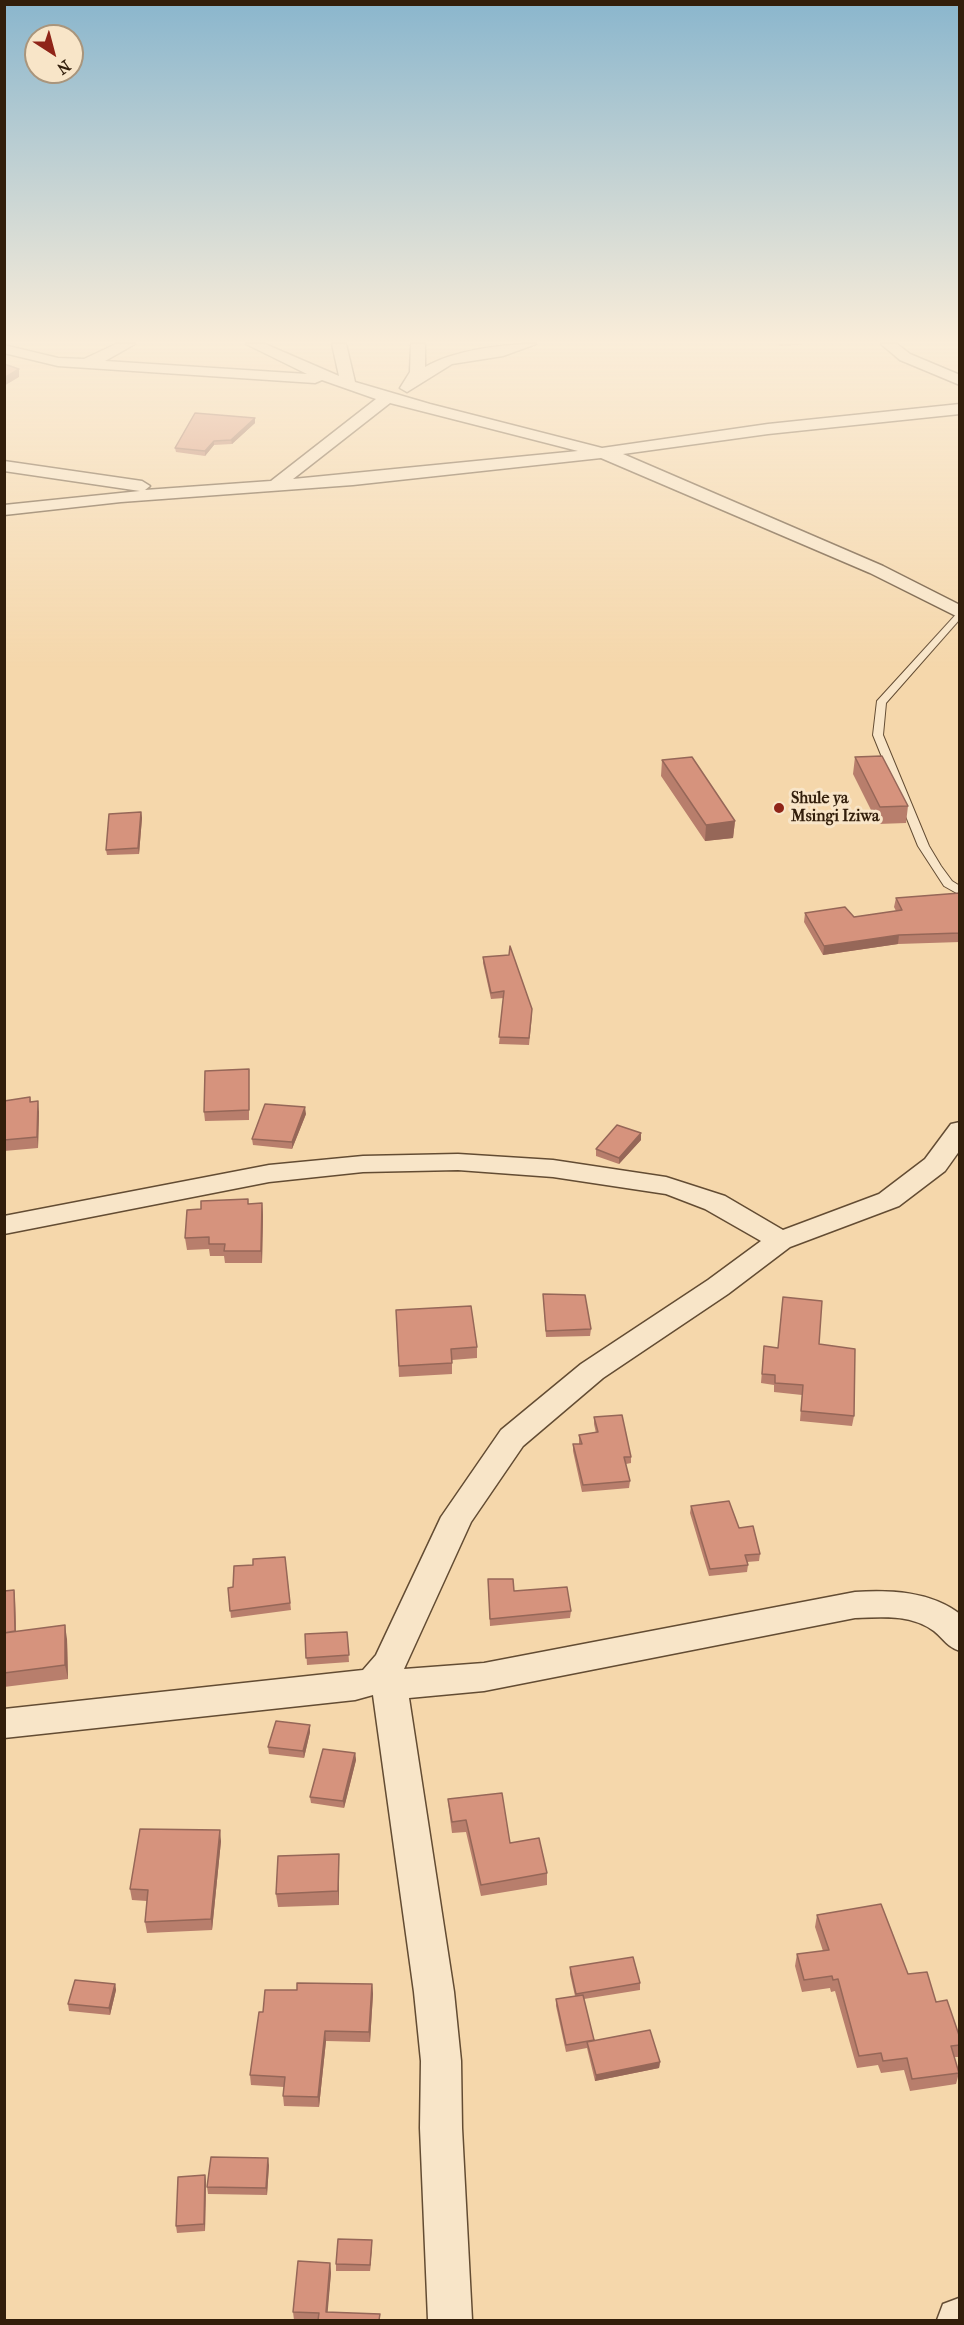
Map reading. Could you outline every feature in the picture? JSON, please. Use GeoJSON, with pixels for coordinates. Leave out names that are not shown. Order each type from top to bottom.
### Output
{"type":"FeatureCollection","features":[{"type":"Feature","properties":{"kind":"street"},"geometry":{"type":"LineString","coordinates":[[276,486],[320,452]]}},
{"type":"Feature","properties":{"kind":"street"},"geometry":{"type":"LineString","coordinates":[[4,510],[178,492],[353,480],[607,452]]}},
{"type":"Feature","properties":{"kind":"street"},"geometry":{"type":"LineString","coordinates":[[604,453],[865,566],[938,600],[960,613]]}},
{"type":"Feature","properties":{"kind":"street"},"geometry":{"type":"LineString","coordinates":[[4,466],[178,492]]}},
{"type":"Feature","properties":{"kind":"street"},"geometry":{"type":"LineString","coordinates":[[450,2320],[441,2128],[440,2050],[434,1992],[381,1682],[458,1517],[512,1438],[592,1371],[718,1287],[780,1241],[889,1200],[935,1164],[960,1130]]}},
{"type":"Feature","properties":{"kind":"street"},"geometry":{"type":"LineString","coordinates":[[4,1225],[225,1181],[351,1164],[473,1163],[566,1169],[671,1186],[706,1198],[780,1241]]}},
{"type":"Feature","properties":{"kind":"street"},"geometry":{"type":"LineString","coordinates":[[4,1724],[381,1682],[422,1683],[496,1675],[814,1611],[873,1604],[908,1606],[932,1613],[945,1622],[960,1638]]}},
{"type":"Feature","properties":{"kind":"lane"},"geometry":{"type":"LineString","coordinates":[[960,613],[880,703],[878,724],[878,735],[917,835],[945,883],[960,892]]}},
{"type":"Feature","properties":{"kind":"building"},"geometry":{"type":"Polygon","coordinates":[[[882,756],[908,806],[880,807],[855,757],[882,756]]]}},
{"type":"Feature","properties":{"kind":"building"},"geometry":{"type":"Polygon","coordinates":[[[692,757],[735,821],[706,825],[662,760],[692,757]]]}},
{"type":"Feature","properties":{"kind":"building"},"geometry":{"type":"Polygon","coordinates":[[[141,812],[138,848],[106,850],[109,814],[141,812]]]}},
{"type":"Feature","properties":{"kind":"building"},"geometry":{"type":"Polygon","coordinates":[[[960,893],[960,933],[899,935],[824,946],[805,913],[845,907],[854,917],[902,910],[896,898],[960,893]]]}},
{"type":"Feature","properties":{"kind":"building"},"geometry":{"type":"Polygon","coordinates":[[[510,946],[532,1009],[529,1038],[499,1037],[504,991],[491,993],[483,957],[509,955],[510,946]]]}},
{"type":"Feature","properties":{"kind":"building"},"geometry":{"type":"Polygon","coordinates":[[[249,1069],[249,1110],[204,1112],[205,1071],[249,1069]]]}},
{"type":"Feature","properties":{"kind":"building"},"geometry":{"type":"Polygon","coordinates":[[[30,1097],[30,1102],[38,1101],[37,1137],[4,1140],[4,1101],[30,1097]]]}},
{"type":"Feature","properties":{"kind":"building"},"geometry":{"type":"Polygon","coordinates":[[[265,1104],[305,1107],[292,1142],[252,1139],[265,1104]]]}},
{"type":"Feature","properties":{"kind":"building"},"geometry":{"type":"Polygon","coordinates":[[[617,1125],[641,1133],[619,1158],[596,1149],[617,1125]]]}},
{"type":"Feature","properties":{"kind":"building"},"geometry":{"type":"Polygon","coordinates":[[[248,1199],[248,1204],[262,1203],[261,1251],[224,1251],[225,1244],[209,1244],[209,1237],[185,1238],[187,1210],[201,1209],[201,1201],[248,1199]]]}},
{"type":"Feature","properties":{"kind":"building"},"geometry":{"type":"Polygon","coordinates":[[[543,1294],[585,1295],[591,1329],[546,1331],[543,1294]]]}},
{"type":"Feature","properties":{"kind":"building"},"geometry":{"type":"Polygon","coordinates":[[[783,1297],[822,1301],[819,1344],[855,1349],[854,1416],[801,1411],[803,1385],[775,1383],[775,1375],[762,1374],[764,1346],[778,1348],[783,1297]]]}},
{"type":"Feature","properties":{"kind":"building"},"geometry":{"type":"Polygon","coordinates":[[[471,1306],[477,1347],[451,1349],[452,1363],[399,1366],[396,1310],[471,1306]]]}},
{"type":"Feature","properties":{"kind":"building"},"geometry":{"type":"Polygon","coordinates":[[[622,1415],[631,1457],[624,1457],[630,1481],[583,1485],[573,1444],[582,1444],[579,1435],[598,1432],[594,1417],[622,1415]]]}},
{"type":"Feature","properties":{"kind":"building"},"geometry":{"type":"Polygon","coordinates":[[[729,1501],[739,1528],[753,1526],[760,1554],[745,1555],[748,1565],[710,1569],[691,1506],[729,1501]]]}},
{"type":"Feature","properties":{"kind":"building"},"geometry":{"type":"Polygon","coordinates":[[[285,1557],[290,1603],[230,1611],[228,1588],[233,1587],[234,1566],[253,1565],[253,1559],[285,1557]]]}},
{"type":"Feature","properties":{"kind":"building"},"geometry":{"type":"Polygon","coordinates":[[[488,1579],[513,1579],[514,1591],[567,1587],[571,1611],[490,1619],[488,1579]]]}},
{"type":"Feature","properties":{"kind":"building"},"geometry":{"type":"Polygon","coordinates":[[[14,1590],[15,1631],[4,1633],[4,1591],[14,1590]]]}},
{"type":"Feature","properties":{"kind":"building"},"geometry":{"type":"Polygon","coordinates":[[[65,1625],[65,1665],[4,1673],[4,1633],[65,1625]]]}},
{"type":"Feature","properties":{"kind":"building"},"geometry":{"type":"Polygon","coordinates":[[[347,1632],[349,1655],[306,1658],[305,1634],[347,1632]]]}},
{"type":"Feature","properties":{"kind":"building"},"geometry":{"type":"Polygon","coordinates":[[[276,1721],[310,1725],[303,1751],[268,1747],[276,1721]]]}},
{"type":"Feature","properties":{"kind":"building"},"geometry":{"type":"Polygon","coordinates":[[[323,1749],[355,1753],[343,1801],[310,1797],[323,1749]]]}},
{"type":"Feature","properties":{"kind":"building"},"geometry":{"type":"Polygon","coordinates":[[[502,1793],[510,1843],[539,1838],[547,1873],[481,1885],[466,1820],[452,1822],[448,1799],[502,1793]]]}},
{"type":"Feature","properties":{"kind":"building"},"geometry":{"type":"Polygon","coordinates":[[[140,1829],[220,1830],[211,1919],[145,1922],[148,1890],[130,1889],[140,1829]]]}},
{"type":"Feature","properties":{"kind":"building"},"geometry":{"type":"Polygon","coordinates":[[[339,1854],[338,1891],[276,1894],[278,1856],[339,1854]]]}},
{"type":"Feature","properties":{"kind":"building"},"geometry":{"type":"Polygon","coordinates":[[[881,1904],[908,1974],[927,1972],[936,2002],[947,2000],[960,2038],[960,2045],[951,2046],[959,2073],[912,2079],[907,2058],[883,2061],[881,2053],[859,2056],[838,1979],[833,1980],[832,1976],[804,1980],[797,1954],[829,1950],[817,1915],[881,1904]]]}},
{"type":"Feature","properties":{"kind":"building"},"geometry":{"type":"Polygon","coordinates":[[[633,1957],[640,1983],[576,1994],[570,1967],[633,1957]]]}},
{"type":"Feature","properties":{"kind":"building"},"geometry":{"type":"Polygon","coordinates":[[[75,1980],[115,1984],[109,2008],[68,2004],[75,1980]]]}},
{"type":"Feature","properties":{"kind":"building"},"geometry":{"type":"Polygon","coordinates":[[[297,1983],[372,1984],[369,2032],[325,2031],[318,2097],[283,2096],[285,2077],[250,2075],[259,2012],[263,2012],[265,1990],[297,1990],[297,1983]]]}},
{"type":"Feature","properties":{"kind":"building"},"geometry":{"type":"Polygon","coordinates":[[[583,1995],[594,2040],[566,2045],[556,1999],[583,1995]]]}},
{"type":"Feature","properties":{"kind":"building"},"geometry":{"type":"Polygon","coordinates":[[[650,2030],[660,2062],[596,2075],[587,2042],[650,2030]]]}},
{"type":"Feature","properties":{"kind":"building"},"geometry":{"type":"Polygon","coordinates":[[[211,2157],[268,2158],[266,2188],[207,2187],[211,2157]]]}},
{"type":"Feature","properties":{"kind":"building"},"geometry":{"type":"Polygon","coordinates":[[[205,2175],[204,2224],[176,2226],[178,2177],[205,2175]]]}},
{"type":"Feature","properties":{"kind":"building"},"geometry":{"type":"Polygon","coordinates":[[[338,2239],[372,2240],[370,2265],[336,2264],[338,2239]]]}},
{"type":"Feature","properties":{"kind":"building"},"geometry":{"type":"Polygon","coordinates":[[[298,2261],[330,2263],[326,2312],[380,2314],[379,2320],[318,2320],[319,2313],[293,2312],[298,2261]]]}},
{"type":"Feature","properties":{"kind":"place","name":"Shule ya Msingi Iziwa"},"geometry":{"type":"Point","coordinates":[779,808]}}]}
